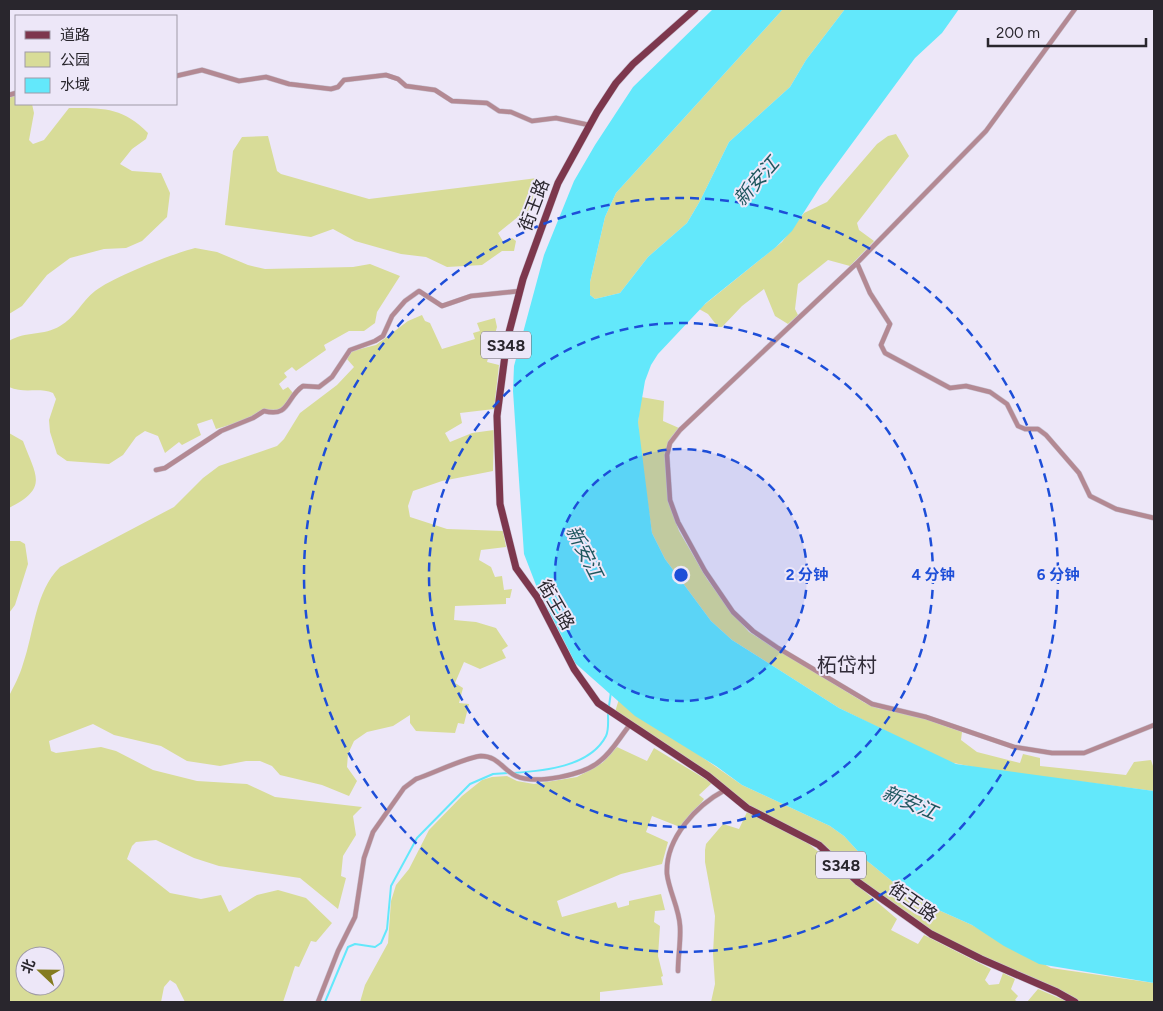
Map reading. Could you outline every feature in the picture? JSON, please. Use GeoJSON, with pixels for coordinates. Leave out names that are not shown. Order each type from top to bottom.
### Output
{"type":"FeatureCollection","features":[{"type":"Feature","properties":{"kind":"main road","name":"街王路"},"geometry":{"type":"LineString","coordinates":[[694,9],[622,76],[589,125],[558,183],[520,291],[507,340],[497,403],[499,481],[502,514],[519,574],[537,598],[583,685],[605,709],[725,790],[748,808],[819,845],[858,882],[931,934],[1075,1002]]}},
{"type":"Feature","properties":{"kind":"street"},"geometry":{"type":"LineString","coordinates":[[1075,9],[995,121],[857,263],[680,430],[669,446],[667,459],[672,506],[682,532],[705,571],[733,612],[753,631],[878,707],[921,715],[1014,747],[1072,754],[1094,750],[1154,725]]}},
{"type":"Feature","properties":{"kind":"street"},"geometry":{"type":"LineString","coordinates":[[178,75],[198,70],[240,81],[266,77],[289,84],[331,89],[338,88],[344,80],[386,75],[398,79],[406,86],[435,90],[452,101],[486,102],[499,111],[510,112],[532,120],[556,118],[589,125]]}},
{"type":"Feature","properties":{"kind":"street"},"geometry":{"type":"LineString","coordinates":[[857,263],[870,293],[890,324],[881,345],[885,353],[951,388],[966,386],[990,392],[1007,404],[1018,426],[1025,429],[1038,429],[1046,435],[1079,473],[1090,496],[1116,509],[1154,518]]}},
{"type":"Feature","properties":{"kind":"street"},"geometry":{"type":"LineString","coordinates":[[156,470],[165,468],[221,431],[253,418],[264,411],[273,414],[282,411],[295,392],[303,386],[319,387],[332,377],[352,349],[375,341],[383,336],[392,316],[405,301],[419,291],[442,306],[471,296],[520,291]]}},
{"type":"Feature","properties":{"kind":"street"},"geometry":{"type":"LineString","coordinates":[[318,1002],[338,951],[356,917],[363,866],[370,841],[384,813],[408,784],[416,779],[481,756],[496,760],[513,774],[522,778],[560,777],[588,768],[600,761],[629,726]]}},
{"type":"Feature","properties":{"kind":"street"},"geometry":{"type":"LineString","coordinates":[[678,971],[680,925],[667,873],[674,841],[687,821],[704,803],[725,790]]}},
{"type":"Feature","properties":{"kind":"green space"},"geometry":{"type":"Polygon","coordinates":[[[783,9],[845,9],[806,60],[790,87],[729,142],[687,223],[648,257],[620,293],[595,299],[590,295],[590,282],[605,217],[616,193],[783,9]]]}},
{"type":"Feature","properties":{"kind":"green space"},"geometry":{"type":"Polygon","coordinates":[[[15,95],[15,105],[32,105],[34,113],[29,140],[33,144],[44,140],[69,108],[102,109],[130,118],[148,133],[146,139],[132,149],[120,164],[132,171],[161,173],[170,193],[167,217],[142,241],[126,248],[104,249],[70,258],[47,275],[22,306],[9,314],[9,98],[15,95]]]}},
{"type":"Feature","properties":{"kind":"green space"},"geometry":{"type":"Polygon","coordinates":[[[896,134],[909,156],[857,223],[859,230],[874,241],[850,266],[828,260],[798,284],[795,309],[798,315],[788,324],[775,316],[764,289],[742,306],[722,327],[718,327],[708,314],[699,309],[782,242],[804,213],[827,202],[877,144],[888,136],[896,134]]]}},
{"type":"Feature","properties":{"kind":"green space"},"geometry":{"type":"Polygon","coordinates":[[[268,136],[277,171],[281,174],[369,199],[537,178],[532,203],[525,218],[519,216],[498,233],[504,243],[512,238],[516,241],[514,251],[502,251],[482,265],[447,267],[426,257],[401,254],[355,241],[333,229],[311,237],[225,225],[233,151],[242,137],[268,136]]]}},
{"type":"Feature","properties":{"kind":"green space"},"geometry":{"type":"Polygon","coordinates":[[[195,248],[217,252],[248,265],[265,269],[353,267],[370,264],[400,276],[377,312],[375,323],[364,331],[349,331],[324,345],[326,350],[296,371],[292,367],[284,373],[287,377],[279,384],[283,390],[288,387],[293,393],[287,404],[279,411],[264,410],[243,421],[216,429],[212,419],[197,424],[201,435],[182,445],[179,442],[165,453],[158,436],[145,431],[136,437],[123,455],[109,464],[67,461],[57,454],[50,432],[49,420],[56,399],[53,393],[9,387],[9,341],[21,336],[54,329],[70,319],[90,295],[104,285],[143,266],[195,248]]]}},
{"type":"Feature","properties":{"kind":"green space"},"geometry":{"type":"Polygon","coordinates":[[[422,315],[425,321],[430,323],[442,349],[475,339],[473,333],[480,331],[477,323],[495,318],[497,327],[487,362],[499,365],[494,409],[460,413],[462,423],[445,433],[450,442],[472,433],[494,430],[493,471],[442,481],[413,491],[408,506],[410,517],[447,529],[503,531],[506,547],[481,550],[479,560],[491,567],[495,577],[502,576],[504,590],[512,589],[510,598],[506,598],[506,604],[455,606],[454,620],[476,622],[496,628],[508,646],[502,650],[506,658],[480,669],[464,662],[455,683],[463,688],[459,703],[469,704],[464,724],[458,723],[455,733],[416,731],[410,723],[410,715],[393,726],[367,732],[354,741],[348,754],[347,767],[357,781],[349,796],[322,785],[280,775],[272,766],[260,761],[246,761],[220,766],[187,761],[161,746],[114,735],[93,724],[49,741],[51,751],[56,753],[101,747],[116,751],[153,770],[197,781],[247,784],[275,797],[362,807],[353,816],[356,835],[343,856],[341,876],[346,878],[338,909],[300,878],[219,866],[194,858],[156,840],[136,842],[132,846],[127,859],[170,893],[201,899],[221,895],[229,912],[257,895],[278,890],[306,898],[332,923],[316,942],[311,941],[299,967],[295,966],[283,1002],[185,1002],[176,984],[170,980],[164,987],[161,1002],[9,1002],[9,696],[22,668],[36,613],[45,588],[60,567],[174,507],[203,478],[219,466],[277,446],[284,439],[300,413],[337,385],[354,367],[347,359],[352,351],[376,345],[408,321],[422,315]]]}},
{"type":"Feature","properties":{"kind":"green space"},"geometry":{"type":"Polygon","coordinates":[[[641,397],[664,401],[663,421],[679,428],[670,439],[665,453],[669,502],[679,531],[707,579],[749,632],[865,703],[877,708],[911,714],[962,732],[961,740],[977,752],[1020,763],[1023,754],[1040,758],[1040,766],[1126,775],[1134,762],[1151,760],[1154,769],[1154,791],[983,769],[949,762],[839,708],[732,640],[711,621],[665,559],[652,533],[639,443],[638,422],[641,397]]]}},
{"type":"Feature","properties":{"kind":"green space"},"geometry":{"type":"Polygon","coordinates":[[[9,433],[23,441],[35,472],[36,480],[30,494],[9,508],[9,433]]]}},
{"type":"Feature","properties":{"kind":"green space"},"geometry":{"type":"Polygon","coordinates":[[[9,541],[20,541],[25,544],[28,564],[15,605],[9,613],[9,541]]]}},
{"type":"Feature","properties":{"kind":"green space"},"geometry":{"type":"Polygon","coordinates":[[[619,699],[742,785],[830,826],[844,836],[866,860],[903,890],[925,904],[972,925],[1051,968],[1154,983],[1154,1002],[1080,1002],[1064,992],[1001,965],[933,932],[860,880],[826,847],[749,805],[615,712],[619,699]]]}},
{"type":"Feature","properties":{"kind":"green space"},"geometry":{"type":"Polygon","coordinates":[[[617,747],[647,761],[654,748],[712,783],[699,795],[704,799],[680,827],[652,816],[646,832],[668,842],[662,864],[621,874],[557,901],[562,917],[616,902],[618,908],[629,905],[629,901],[661,894],[665,910],[655,911],[654,922],[660,926],[658,956],[663,976],[661,977],[663,985],[600,992],[600,1002],[360,1002],[365,985],[388,943],[391,901],[396,885],[409,869],[429,830],[462,796],[482,780],[492,777],[507,776],[517,781],[534,784],[577,777],[602,763],[617,747]]]}},
{"type":"Feature","properties":{"kind":"green space"},"geometry":{"type":"Polygon","coordinates":[[[747,812],[808,843],[897,919],[891,930],[918,944],[924,935],[991,969],[985,980],[989,985],[999,984],[1003,973],[1015,979],[1011,989],[1018,996],[1015,1000],[1018,1002],[711,1002],[715,984],[713,953],[715,916],[705,862],[706,844],[723,824],[739,829],[747,812]]]}},
{"type":"Feature","properties":{"kind":"green space"},"geometry":{"type":"Polygon","coordinates":[[[1038,989],[1066,1001],[1067,1002],[1027,1002],[1038,989]]]}},
{"type":"Feature","properties":{"kind":"water","name":"新安江"},"geometry":{"type":"Polygon","coordinates":[[[713,9],[783,9],[616,193],[605,217],[590,282],[590,295],[595,299],[620,293],[648,257],[687,223],[729,142],[790,87],[806,60],[845,9],[959,9],[942,33],[915,58],[820,187],[792,231],[776,247],[706,303],[658,354],[651,365],[645,381],[638,422],[652,533],[665,559],[711,621],[732,640],[839,708],[956,764],[1154,791],[1154,983],[1039,964],[1004,946],[972,925],[925,904],[903,890],[866,860],[844,836],[830,826],[742,785],[716,766],[635,716],[575,663],[536,585],[524,554],[513,391],[514,366],[544,255],[574,181],[633,87],[713,9]]]}},
{"type":"Feature","properties":{"kind":"waterway"},"geometry":{"type":"LineString","coordinates":[[609,706],[611,692]]}},
{"type":"Feature","properties":{"kind":"waterway"},"geometry":{"type":"LineString","coordinates":[[513,773],[551,769],[589,755],[606,736],[608,714]]}},
{"type":"Feature","properties":{"kind":"waterway"},"geometry":{"type":"LineString","coordinates":[[325,1002],[348,947],[355,944],[375,947],[381,943],[387,929],[391,886],[417,838],[470,784],[493,774],[508,773]]}},
{"type":"Feature","properties":{"kind":"district","name":"柘岱村"},"geometry":{"type":"Point","coordinates":[847,665]}}]}
